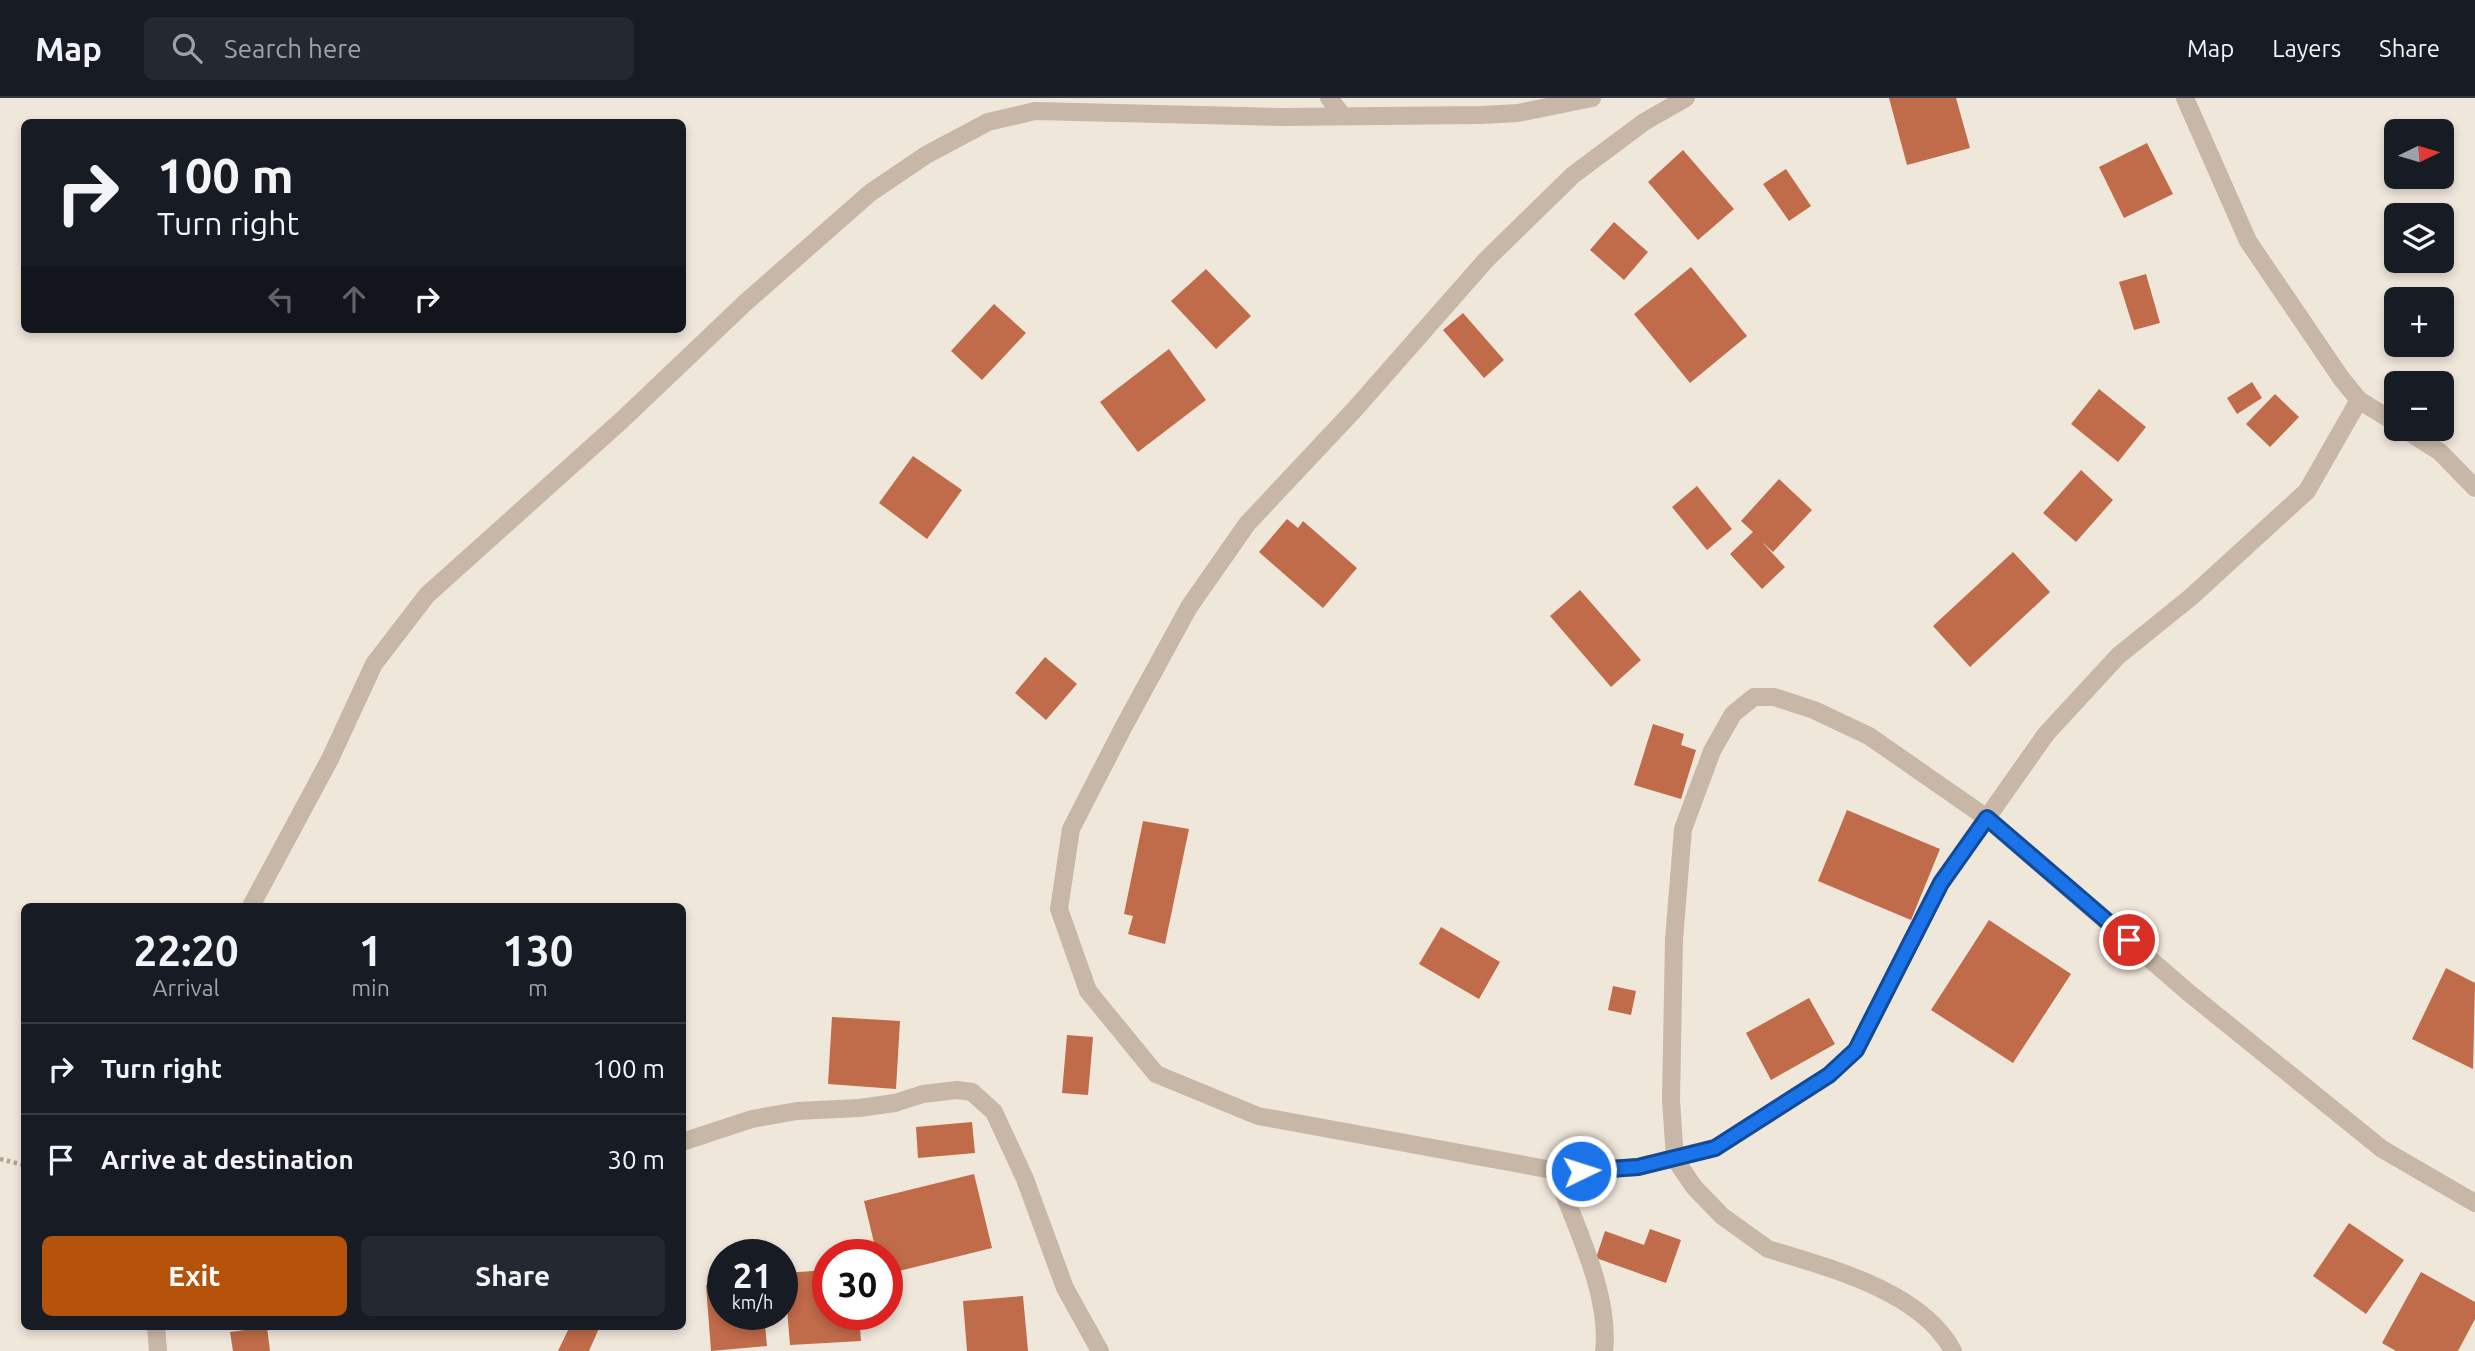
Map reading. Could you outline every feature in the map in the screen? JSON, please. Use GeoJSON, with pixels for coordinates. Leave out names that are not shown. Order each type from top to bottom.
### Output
{"type":"FeatureCollection","features":[{"type":"Feature","properties":{"kind":"street"},"geometry":{"type":"LineString","coordinates":[[1329,98],[1343,116]]}},
{"type":"Feature","properties":{"kind":"street"},"geometry":{"type":"LineString","coordinates":[[253,903],[330,759],[374,664],[427,595],[622,420],[746,302],[870,193],[926,155],[988,122],[1035,111],[1343,116],[1518,113],[1592,98]]}},
{"type":"Feature","properties":{"kind":"street"},"geometry":{"type":"LineString","coordinates":[[1686,98],[1644,122],[1573,174],[1486,260],[1355,409],[1248,524],[1189,607],[1070,829],[1059,909],[1088,990],[1156,1074],[1258,1116],[1555,1171],[1638,1167],[1715,1148],[1829,1075],[1856,1050],[1941,883],[2046,734],[2118,656],[2191,597],[2307,491],[2359,400]]}},
{"type":"Feature","properties":{"kind":"street"},"geometry":{"type":"LineString","coordinates":[[2185,98],[2248,241],[2322,352],[2359,400],[2384,416]]}},
{"type":"Feature","properties":{"kind":"street"},"geometry":{"type":"LineString","coordinates":[[2423,441],[2440,452],[2475,488]]}},
{"type":"Feature","properties":{"kind":"street"},"geometry":{"type":"LineString","coordinates":[[1953,1351],[1934,1323],[1898,1298],[1768,1249],[1750,1238],[1712,1207],[1675,1159],[1671,1100],[1674,939],[1683,829],[1712,751],[1733,714],[1754,697],[1774,697],[1814,710],[1869,736],[1987,818],[2189,993],[2372,1141],[2446,1188],[2475,1203]]}},
{"type":"Feature","properties":{"kind":"street"},"geometry":{"type":"LineString","coordinates":[[686,1141],[752,1119],[797,1111],[859,1108],[895,1103],[923,1094],[957,1090],[972,1092],[994,1112],[1025,1179],[1065,1288],[1100,1351]]}},
{"type":"Feature","properties":{"kind":"street"},"geometry":{"type":"LineString","coordinates":[[1555,1171],[1599,1294],[1605,1332],[1604,1351]]}},
{"type":"Feature","properties":{"kind":"street"},"geometry":{"type":"LineString","coordinates":[[156,1330],[159,1351]]}},
{"type":"Feature","properties":{"kind":"path"},"geometry":{"type":"LineString","coordinates":[[0,1159],[21,1164]]}},
{"type":"Feature","properties":{"kind":"building"},"geometry":{"type":"Polygon","coordinates":[[[1889,98],[1956,98],[1970,148],[1907,165],[1889,98]]]}},
{"type":"Feature","properties":{"kind":"building"},"geometry":{"type":"Polygon","coordinates":[[[2147,143],[2173,194],[2124,218],[2099,167],[2147,143]]]}},
{"type":"Feature","properties":{"kind":"building"},"geometry":{"type":"Polygon","coordinates":[[[1683,150],[1734,209],[1698,240],[1648,182],[1683,150]]]}},
{"type":"Feature","properties":{"kind":"building"},"geometry":{"type":"Polygon","coordinates":[[[1786,169],[1811,206],[1789,221],[1763,184],[1786,169]]]}},
{"type":"Feature","properties":{"kind":"building"},"geometry":{"type":"Polygon","coordinates":[[[1614,222],[1648,252],[1624,280],[1590,250],[1614,222]]]}},
{"type":"Feature","properties":{"kind":"building"},"geometry":{"type":"Polygon","coordinates":[[[1691,267],[1747,336],[1690,383],[1634,314],[1691,267]]]}},
{"type":"Feature","properties":{"kind":"building"},"geometry":{"type":"Polygon","coordinates":[[[1206,269],[1251,316],[1216,349],[1171,301],[1206,269]]]}},
{"type":"Feature","properties":{"kind":"building"},"geometry":{"type":"Polygon","coordinates":[[[2146,274],[2160,323],[2134,330],[2119,282],[2146,274]]]}},
{"type":"Feature","properties":{"kind":"building"},"geometry":{"type":"Polygon","coordinates":[[[994,304],[1026,333],[982,380],[951,351],[994,304]]]}},
{"type":"Feature","properties":{"kind":"building"},"geometry":{"type":"Polygon","coordinates":[[[1463,313],[1504,360],[1484,378],[1443,330],[1463,313]]]}},
{"type":"Feature","properties":{"kind":"building"},"geometry":{"type":"Polygon","coordinates":[[[1169,349],[1206,400],[1138,452],[1100,402],[1169,349]]]}},
{"type":"Feature","properties":{"kind":"building"},"geometry":{"type":"Polygon","coordinates":[[[2252,382],[2262,398],[2237,414],[2227,398],[2252,382]]]}},
{"type":"Feature","properties":{"kind":"building"},"geometry":{"type":"Polygon","coordinates":[[[2099,389],[2146,427],[2118,462],[2071,424],[2099,389]]]}},
{"type":"Feature","properties":{"kind":"building"},"geometry":{"type":"Polygon","coordinates":[[[2275,394],[2299,417],[2270,447],[2246,424],[2275,394]]]}},
{"type":"Feature","properties":{"kind":"building"},"geometry":{"type":"Polygon","coordinates":[[[913,456],[962,490],[927,539],[879,503],[913,456]]]}},
{"type":"Feature","properties":{"kind":"building"},"geometry":{"type":"Polygon","coordinates":[[[2081,470],[2113,500],[2076,542],[2043,513],[2081,470]]]}},
{"type":"Feature","properties":{"kind":"building"},"geometry":{"type":"Polygon","coordinates":[[[1779,479],[1812,510],[1773,552],[1762,542],[1785,567],[1762,589],[1730,554],[1753,532],[1741,521],[1779,479]]]}},
{"type":"Feature","properties":{"kind":"building"},"geometry":{"type":"Polygon","coordinates":[[[1697,486],[1732,529],[1707,550],[1672,507],[1697,486]]]}},
{"type":"Feature","properties":{"kind":"building"},"geometry":{"type":"Polygon","coordinates":[[[1287,519],[1298,528],[1303,521],[1357,568],[1323,608],[1259,552],[1287,519]]]}},
{"type":"Feature","properties":{"kind":"building"},"geometry":{"type":"Polygon","coordinates":[[[2013,552],[2050,592],[1970,667],[1933,626],[2013,552]]]}},
{"type":"Feature","properties":{"kind":"building"},"geometry":{"type":"Polygon","coordinates":[[[1580,590],[1641,660],[1611,687],[1550,616],[1580,590]]]}},
{"type":"Feature","properties":{"kind":"building"},"geometry":{"type":"Polygon","coordinates":[[[1045,657],[1077,684],[1046,720],[1015,693],[1045,657]]]}},
{"type":"Feature","properties":{"kind":"building"},"geometry":{"type":"Polygon","coordinates":[[[1653,724],[1684,734],[1681,745],[1696,750],[1681,799],[1634,785],[1653,724]]]}},
{"type":"Feature","properties":{"kind":"building"},"geometry":{"type":"Polygon","coordinates":[[[1847,810],[1940,849],[1911,920],[1818,881],[1847,810]]]}},
{"type":"Feature","properties":{"kind":"building"},"geometry":{"type":"Polygon","coordinates":[[[1143,821],[1189,829],[1165,944],[1128,934],[1133,916],[1124,914],[1143,821]]]}},
{"type":"Feature","properties":{"kind":"building"},"geometry":{"type":"Polygon","coordinates":[[[1989,920],[2071,974],[2013,1063],[1931,1010],[1989,920]]]}},
{"type":"Feature","properties":{"kind":"building"},"geometry":{"type":"Polygon","coordinates":[[[1441,927],[1500,962],[1479,999],[1419,964],[1441,927]]]}},
{"type":"Feature","properties":{"kind":"building"},"geometry":{"type":"Polygon","coordinates":[[[2446,968],[2475,983],[2473,1069],[2412,1039],[2446,968]]]}},
{"type":"Feature","properties":{"kind":"building"},"geometry":{"type":"Polygon","coordinates":[[[1613,986],[1636,991],[1631,1015],[1608,1010],[1613,986]]]}},
{"type":"Feature","properties":{"kind":"building"},"geometry":{"type":"Polygon","coordinates":[[[1809,998],[1835,1044],[1771,1080],[1746,1033],[1809,998]]]}},
{"type":"Feature","properties":{"kind":"building"},"geometry":{"type":"Polygon","coordinates":[[[832,1017],[900,1021],[896,1089],[828,1084],[832,1017]]]}},
{"type":"Feature","properties":{"kind":"building"},"geometry":{"type":"Polygon","coordinates":[[[1067,1035],[1093,1037],[1088,1095],[1062,1093],[1067,1035]]]}},
{"type":"Feature","properties":{"kind":"building"},"geometry":{"type":"Polygon","coordinates":[[[972,1122],[975,1153],[918,1158],[916,1127],[972,1122]]]}},
{"type":"Feature","properties":{"kind":"building"},"geometry":{"type":"Polygon","coordinates":[[[974,1174],[992,1248],[903,1270],[903,1239],[873,1239],[864,1201],[974,1174]]]}},
{"type":"Feature","properties":{"kind":"building"},"geometry":{"type":"Polygon","coordinates":[[[2349,1223],[2404,1260],[2366,1314],[2313,1276],[2349,1223]]]}},
{"type":"Feature","properties":{"kind":"building"},"geometry":{"type":"Polygon","coordinates":[[[1650,1229],[1681,1240],[1666,1283],[1596,1258],[1605,1231],[1644,1245],[1650,1229]]]}},
{"type":"Feature","properties":{"kind":"building"},"geometry":{"type":"Polygon","coordinates":[[[812,1271],[812,1330],[860,1330],[861,1341],[790,1345],[789,1330],[798,1330],[798,1272],[812,1271]]]}},
{"type":"Feature","properties":{"kind":"building"},"geometry":{"type":"Polygon","coordinates":[[[2421,1272],[2475,1302],[2475,1319],[2458,1351],[2396,1351],[2382,1343],[2421,1272]]]}},
{"type":"Feature","properties":{"kind":"building"},"geometry":{"type":"Polygon","coordinates":[[[1023,1296],[1028,1351],[967,1351],[963,1301],[1023,1296]]]}},
{"type":"Feature","properties":{"kind":"building"},"geometry":{"type":"Polygon","coordinates":[[[267,1330],[270,1351],[233,1351],[230,1332],[267,1330]]]}},
{"type":"Feature","properties":{"kind":"building"},"geometry":{"type":"Polygon","coordinates":[[[568,1330],[598,1330],[589,1351],[558,1351],[568,1330]]]}},
{"type":"Feature","properties":{"kind":"building"},"geometry":{"type":"Polygon","coordinates":[[[709,1330],[766,1330],[767,1346],[711,1351],[709,1330]]]}},
{"type":"Feature","properties":{"kind":"route"},"geometry":{"type":"LineString","coordinates":[[1581,1171],[1638,1167],[1715,1148],[1829,1075],[1856,1050],[1941,883],[1987,818],[2129,940]]}}]}
